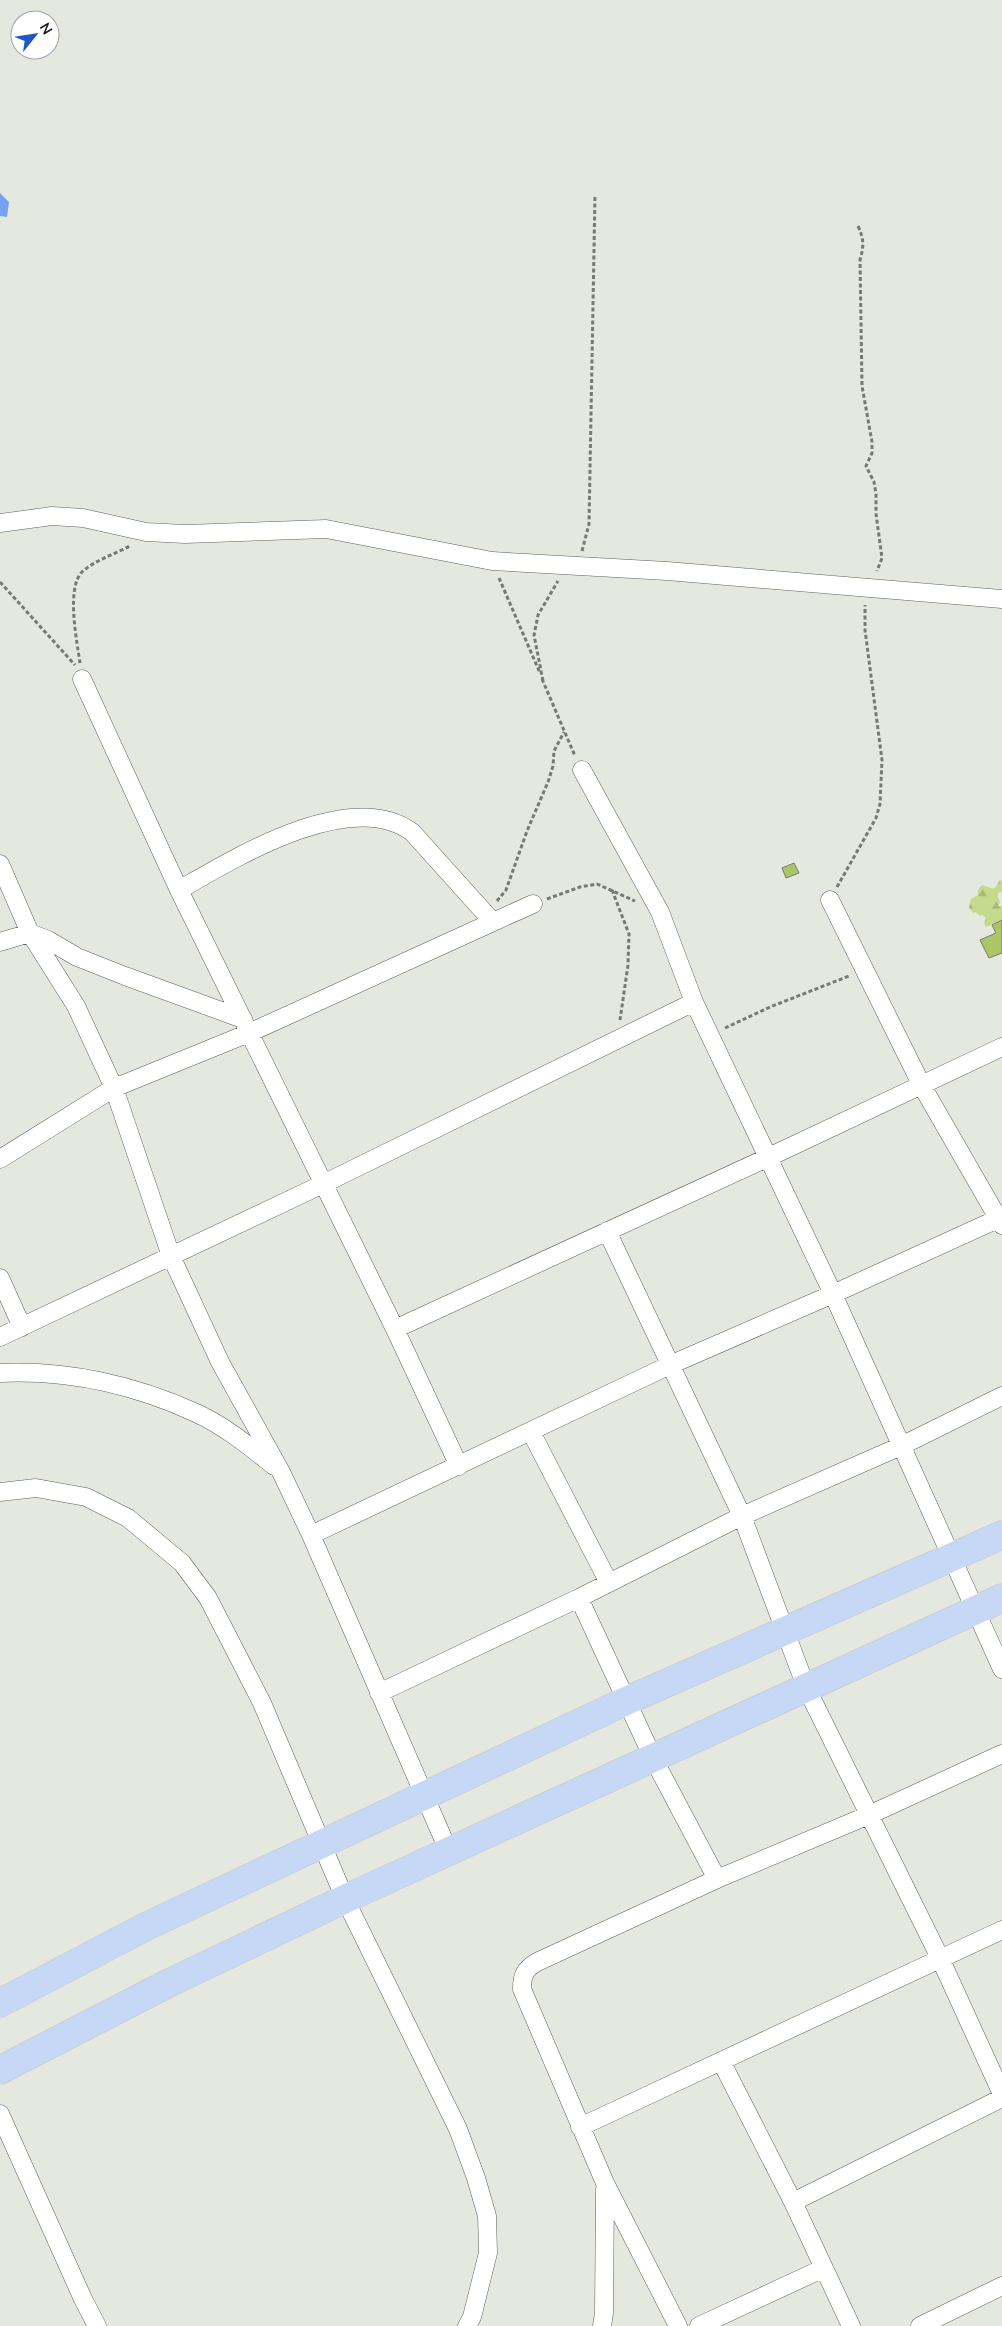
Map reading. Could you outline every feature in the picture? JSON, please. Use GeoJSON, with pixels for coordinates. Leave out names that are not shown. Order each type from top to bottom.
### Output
{"type":"FeatureCollection","features":[{"type":"Feature","properties":{"kind":"main road"},"geometry":{"type":"LineString","coordinates":[[0,2003],[147,1926],[626,1701],[1002,1535]]}},
{"type":"Feature","properties":{"kind":"main road"},"geometry":{"type":"LineString","coordinates":[[0,2070],[171,1982],[345,1899],[1002,1598]]}},
{"type":"Feature","properties":{"kind":"street"},"geometry":{"type":"LineString","coordinates":[[0,523],[52,516],[83,518],[156,533],[243,533],[326,528],[492,561],[870,587],[1002,599]]}},
{"type":"Feature","properties":{"kind":"street"},"geometry":{"type":"LineString","coordinates":[[82,679],[179,890],[395,1328],[460,1466]]}},
{"type":"Feature","properties":{"kind":"street"},"geometry":{"type":"LineString","coordinates":[[582,770],[660,912],[694,1002],[833,1294],[1002,1669]]}},
{"type":"Feature","properties":{"kind":"street"},"geometry":{"type":"LineString","coordinates":[[179,890],[249,851],[282,836],[317,824],[360,817],[399,822],[412,832],[489,917]]}},
{"type":"Feature","properties":{"kind":"street"},"geometry":{"type":"LineString","coordinates":[[2,873],[30,933],[76,1006],[114,1088],[171,1256],[220,1362],[281,1472],[311,1535],[449,1852]]}},
{"type":"Feature","properties":{"kind":"street"},"geometry":{"type":"LineString","coordinates":[[311,1535],[670,1365],[1001,1220],[922,1086],[830,900]]}},
{"type":"Feature","properties":{"kind":"street"},"geometry":{"type":"LineString","coordinates":[[0,1159],[114,1088],[246,1026],[489,917],[533,904]]}},
{"type":"Feature","properties":{"kind":"street"},"geometry":{"type":"LineString","coordinates":[[0,942],[30,933],[109,970],[246,1026]]}},
{"type":"Feature","properties":{"kind":"street"},"geometry":{"type":"LineString","coordinates":[[0,1337],[323,1184],[694,1002]]}},
{"type":"Feature","properties":{"kind":"street"},"geometry":{"type":"LineString","coordinates":[[395,1328],[922,1086],[1002,1046]]}},
{"type":"Feature","properties":{"kind":"street"},"geometry":{"type":"LineString","coordinates":[[606,1231],[742,1516],[806,1687],[940,1958],[1002,2094]]}},
{"type":"Feature","properties":{"kind":"street"},"geometry":{"type":"LineString","coordinates":[[0,1278],[22,1327]]}},
{"type":"Feature","properties":{"kind":"street"},"geometry":{"type":"LineString","coordinates":[[0,1373],[22,1372],[82,1377],[137,1391],[197,1413],[236,1436],[281,1472]]}},
{"type":"Feature","properties":{"kind":"street"},"geometry":{"type":"LineString","coordinates":[[379,1693],[579,1598],[742,1516],[901,1446],[1002,1396]]}},
{"type":"Feature","properties":{"kind":"street"},"geometry":{"type":"LineString","coordinates":[[531,1432],[609,1583]]}},
{"type":"Feature","properties":{"kind":"street"},"geometry":{"type":"LineString","coordinates":[[0,1492],[36,1488],[86,1497],[128,1518],[182,1563],[208,1598],[262,1702],[345,1899],[458,2130],[476,2178],[487,2216],[488,2253],[472,2317],[467,2326]]}},
{"type":"Feature","properties":{"kind":"street"},"geometry":{"type":"LineString","coordinates":[[579,1598],[626,1701],[717,1879]]}},
{"type":"Feature","properties":{"kind":"street"},"geometry":{"type":"LineString","coordinates":[[678,2326],[605,2183],[580,2127],[522,1989],[522,1976],[528,1967],[537,1962],[717,1879],[869,1815],[1002,1754]]}},
{"type":"Feature","properties":{"kind":"street"},"geometry":{"type":"LineString","coordinates":[[580,2127],[1002,1930]]}},
{"type":"Feature","properties":{"kind":"street"},"geometry":{"type":"LineString","coordinates":[[721,2061],[793,2202],[851,2326]]}},
{"type":"Feature","properties":{"kind":"street"},"geometry":{"type":"LineString","coordinates":[[793,2202],[1002,2098]]}},
{"type":"Feature","properties":{"kind":"street"},"geometry":{"type":"LineString","coordinates":[[0,2114],[97,2326]]}},
{"type":"Feature","properties":{"kind":"street"},"geometry":{"type":"LineString","coordinates":[[602,2326],[604,2313],[605,2183]]}},
{"type":"Feature","properties":{"kind":"street"},"geometry":{"type":"LineString","coordinates":[[699,2326],[824,2268]]}},
{"type":"Feature","properties":{"kind":"street"},"geometry":{"type":"LineString","coordinates":[[920,2326],[1002,2286]]}},
{"type":"Feature","properties":{"kind":"path"},"geometry":{"type":"LineString","coordinates":[[543,681],[534,635],[538,615],[569,565],[583,550],[589,524],[595,195]]}},
{"type":"Feature","properties":{"kind":"path"},"geometry":{"type":"LineString","coordinates":[[830,900],[876,818],[880,804],[882,760],[865,630],[865,600],[882,558],[874,482],[866,466],[872,452],[872,442],[862,386],[860,260],[864,243],[858,226]]}},
{"type":"Feature","properties":{"kind":"path"},"geometry":{"type":"LineString","coordinates":[[82,679],[72,614],[77,581],[81,573],[90,566],[156,533]]}},
{"type":"Feature","properties":{"kind":"path"},"geometry":{"type":"LineString","coordinates":[[492,561],[564,732],[582,770]]}},
{"type":"Feature","properties":{"kind":"path"},"geometry":{"type":"LineString","coordinates":[[0,582],[34,622],[72,659],[82,679]]}},
{"type":"Feature","properties":{"kind":"path"},"geometry":{"type":"LineString","coordinates":[[489,917],[506,890],[527,831],[548,782],[553,766],[554,752],[564,732]]}},
{"type":"Feature","properties":{"kind":"path"},"geometry":{"type":"LineString","coordinates":[[533,904],[590,884],[605,886],[660,912]]}},
{"type":"Feature","properties":{"kind":"path"},"geometry":{"type":"LineString","coordinates":[[612,890],[629,934],[628,965],[620,1015],[621,1038]]}},
{"type":"Feature","properties":{"kind":"path"},"geometry":{"type":"LineString","coordinates":[[710,1035],[770,1007],[863,970]]}},
{"type":"Feature","properties":{"kind":"green space"},"geometry":{"type":"Polygon","coordinates":[[[1000,880],[1002,881],[1002,892],[998,893],[1000,902],[998,906],[1002,906],[1002,920],[986,927],[984,923],[986,918],[982,914],[980,916],[976,912],[973,913],[969,907],[971,899],[978,895],[978,890],[982,885],[994,889],[1000,880]]]}},
{"type":"Feature","properties":{"kind":"water"},"geometry":{"type":"Polygon","coordinates":[[[0,193],[9,202],[7,217],[0,216],[0,193]]]}},
{"type":"Feature","properties":{"kind":"building"},"geometry":{"type":"Polygon","coordinates":[[[794,863],[799,873],[786,878],[782,868],[794,863]]]}},
{"type":"Feature","properties":{"kind":"building"},"geometry":{"type":"Polygon","coordinates":[[[1002,920],[1002,953],[989,958],[980,940],[996,933],[992,925],[1002,920]]]}}]}
